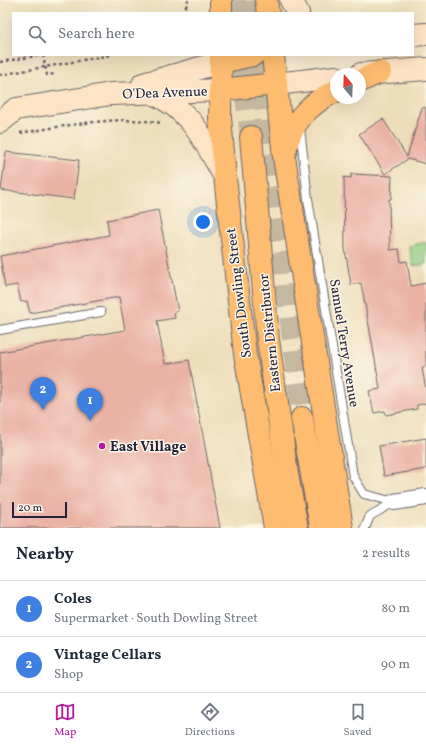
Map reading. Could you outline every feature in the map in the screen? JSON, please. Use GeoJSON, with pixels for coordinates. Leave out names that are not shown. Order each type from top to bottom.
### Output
{"type":"FeatureCollection","features":[{"type":"Feature","properties":{"kind":"main road"},"geometry":{"type":"LineString","coordinates":[[221,0],[221,12]]}},
{"type":"Feature","properties":{"kind":"main road"},"geometry":{"type":"LineString","coordinates":[[266,0],[268,12]]}},
{"type":"Feature","properties":{"kind":"main road"},"geometry":{"type":"LineString","coordinates":[[221,59],[245,56]]}},
{"type":"Feature","properties":{"kind":"main road"},"geometry":{"type":"LineString","coordinates":[[273,56],[284,157],[342,528]]}},
{"type":"Feature","properties":{"kind":"main road","name":"South Dowling Street"},"geometry":{"type":"LineString","coordinates":[[221,59],[220,90],[225,177],[245,354],[275,528]]}},
{"type":"Feature","properties":{"kind":"main road"},"geometry":{"type":"LineString","coordinates":[[220,90],[276,84]]}},
{"type":"Feature","properties":{"kind":"main road"},"geometry":{"type":"LineString","coordinates":[[284,157],[287,141],[299,121],[315,102],[330,94]]}},
{"type":"Feature","properties":{"kind":"main road","name":"Eastern Distributor"},"geometry":{"type":"LineString","coordinates":[[251,137],[268,333],[287,474],[297,528]]}},
{"type":"Feature","properties":{"kind":"main road"},"geometry":{"type":"LineString","coordinates":[[302,418],[321,528]]}},
{"type":"Feature","properties":{"kind":"street"},"geometry":{"type":"LineString","coordinates":[[291,0],[297,12]]}},
{"type":"Feature","properties":{"kind":"street"},"geometry":{"type":"LineString","coordinates":[[414,35],[426,34]]}},
{"type":"Feature","properties":{"kind":"street","name":"O'Dea Avenue"},"geometry":{"type":"LineString","coordinates":[[8,116],[111,94],[221,59]]}},
{"type":"Feature","properties":{"kind":"street"},"geometry":{"type":"LineString","coordinates":[[370,73],[426,69]]}},
{"type":"Feature","properties":{"kind":"street"},"geometry":{"type":"LineString","coordinates":[[276,84],[330,78]]}},
{"type":"Feature","properties":{"kind":"street","name":"O'Dea Avenue"},"geometry":{"type":"LineString","coordinates":[[111,94],[220,90]]}},
{"type":"Feature","properties":{"kind":"street"},"geometry":{"type":"LineString","coordinates":[[150,92],[172,103],[187,116],[198,130],[225,177]]}},
{"type":"Feature","properties":{"kind":"street"},"geometry":{"type":"LineString","coordinates":[[394,502],[426,497]]}},
{"type":"Feature","properties":{"kind":"lane","name":"Samuel Terry Avenue"},"geometry":{"type":"LineString","coordinates":[[299,121],[308,198],[353,476],[364,494],[394,502]]}},
{"type":"Feature","properties":{"kind":"lane"},"geometry":{"type":"LineString","coordinates":[[0,330],[101,312]]}},
{"type":"Feature","properties":{"kind":"lane"},"geometry":{"type":"LineString","coordinates":[[365,528],[370,516],[394,502]]}},
{"type":"Feature","properties":{"kind":"path"},"geometry":{"type":"LineString","coordinates":[[184,12],[188,0]]}},
{"type":"Feature","properties":{"kind":"path"},"geometry":{"type":"LineString","coordinates":[[0,62],[36,56]]}},
{"type":"Feature","properties":{"kind":"path"},"geometry":{"type":"LineString","coordinates":[[42,56],[46,75],[56,74]]}},
{"type":"Feature","properties":{"kind":"path"},"geometry":{"type":"LineString","coordinates":[[0,75],[106,56]]}},
{"type":"Feature","properties":{"kind":"path"},"geometry":{"type":"LineString","coordinates":[[8,116],[97,121],[124,119],[169,124]]}},
{"type":"Feature","properties":{"kind":"green space"},"geometry":{"type":"Polygon","coordinates":[[[426,242],[426,264],[413,266],[409,246],[426,242]]]}},
{"type":"Feature","properties":{"kind":"building"},"geometry":{"type":"Polygon","coordinates":[[[422,107],[426,108],[426,164],[408,159],[385,174],[359,134],[383,119],[407,157],[422,107]]]}},
{"type":"Feature","properties":{"kind":"building"},"geometry":{"type":"Polygon","coordinates":[[[6,152],[79,160],[74,199],[1,190],[6,152]]]}},
{"type":"Feature","properties":{"kind":"building"},"geometry":{"type":"Polygon","coordinates":[[[351,174],[392,176],[391,199],[389,199],[390,250],[399,249],[401,262],[407,261],[411,286],[426,283],[426,366],[422,367],[426,390],[426,403],[417,405],[417,409],[386,415],[385,411],[374,413],[369,391],[380,389],[372,342],[361,283],[351,285],[345,249],[344,177],[351,178],[351,174]]]}},
{"type":"Feature","properties":{"kind":"building","name":"East Village"},"geometry":{"type":"Polygon","coordinates":[[[158,210],[178,311],[174,312],[175,318],[157,321],[165,364],[189,360],[220,528],[0,528],[0,352],[125,330],[119,297],[30,313],[27,301],[21,302],[17,285],[5,287],[0,256],[109,235],[107,220],[158,210]]]}},
{"type":"Feature","properties":{"kind":"building"},"geometry":{"type":"Polygon","coordinates":[[[426,438],[426,469],[384,476],[379,446],[426,438]]]}},
{"type":"Feature","properties":{"kind":"tunnel"},"geometry":{"type":"LineString","coordinates":[[235,0],[236,12]]}},
{"type":"Feature","properties":{"kind":"tunnel"},"geometry":{"type":"LineString","coordinates":[[254,0],[255,12]]}},
{"type":"Feature","properties":{"kind":"tunnel"},"geometry":{"type":"LineString","coordinates":[[241,56],[251,137]]}},
{"type":"Feature","properties":{"kind":"tunnel"},"geometry":{"type":"LineString","coordinates":[[260,56],[302,418]]}},
{"type":"Feature","properties":{"kind":"place","name":"Vintage Cellars"},"geometry":{"type":"Point","coordinates":[43,410]}},
{"type":"Feature","properties":{"kind":"place","name":"Coles"},"geometry":{"type":"Point","coordinates":[90,421]}},
{"type":"Feature","properties":{"kind":"place","name":"East Village"},"geometry":{"type":"Point","coordinates":[102,446]}}]}
